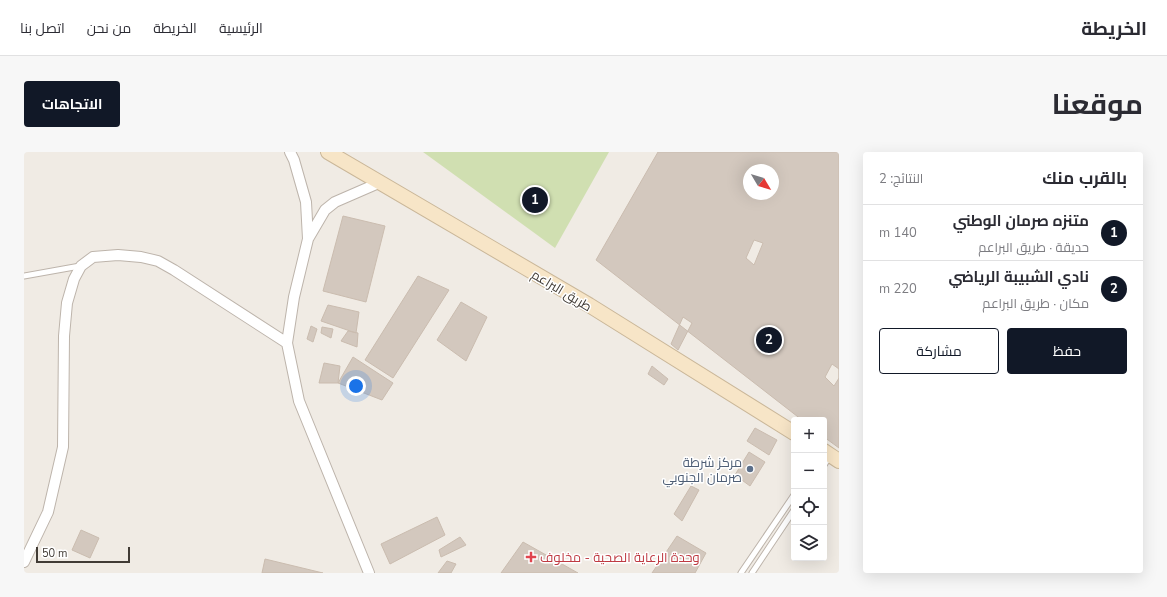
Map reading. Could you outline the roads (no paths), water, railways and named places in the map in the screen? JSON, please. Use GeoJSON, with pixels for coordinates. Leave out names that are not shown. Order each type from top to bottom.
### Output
{"type":"FeatureCollection","features":[{"type":"Feature","properties":{"kind":"street"},"geometry":{"type":"LineString","coordinates":[[290,152],[294,160],[306,202],[308,239],[294,297],[287,343],[299,401],[369,573]]}},
{"type":"Feature","properties":{"kind":"street","name":"طريق البراعم"},"geometry":{"type":"LineString","coordinates":[[328,152],[588,305],[791,431]]}},
{"type":"Feature","properties":{"kind":"street"},"geometry":{"type":"LineString","coordinates":[[308,239],[325,210],[335,202],[381,182]]}},
{"type":"Feature","properties":{"kind":"street"},"geometry":{"type":"LineString","coordinates":[[24,562],[48,512],[63,448],[64,336],[67,303],[74,279],[81,266],[93,258],[118,255],[142,257],[158,261],[287,343]]}},
{"type":"Feature","properties":{"kind":"lane"},"geometry":{"type":"LineString","coordinates":[[24,276],[81,266]]}},
{"type":"Feature","properties":{"kind":"lane"},"geometry":{"type":"LineString","coordinates":[[741,573],[791,499]]}},
{"type":"Feature","properties":{"kind":"lane"},"geometry":{"type":"LineString","coordinates":[[752,573],[791,514]]}},
{"type":"Feature","properties":{"kind":"place","name":"متنزه صرمان الوطني"},"geometry":{"type":"Point","coordinates":[535,200]}},
{"type":"Feature","properties":{"kind":"place","name":"نادي الشبيبة الرياضي"},"geometry":{"type":"Point","coordinates":[769,340]}},
{"type":"Feature","properties":{"kind":"place","name":"مركز شرطة صرمان الجنوبي"},"geometry":{"type":"Point","coordinates":[750,469]}},
{"type":"Feature","properties":{"kind":"place","name":"وحدة الرعاية الصحية - مخلوف"},"geometry":{"type":"Point","coordinates":[531,557]}}]}
